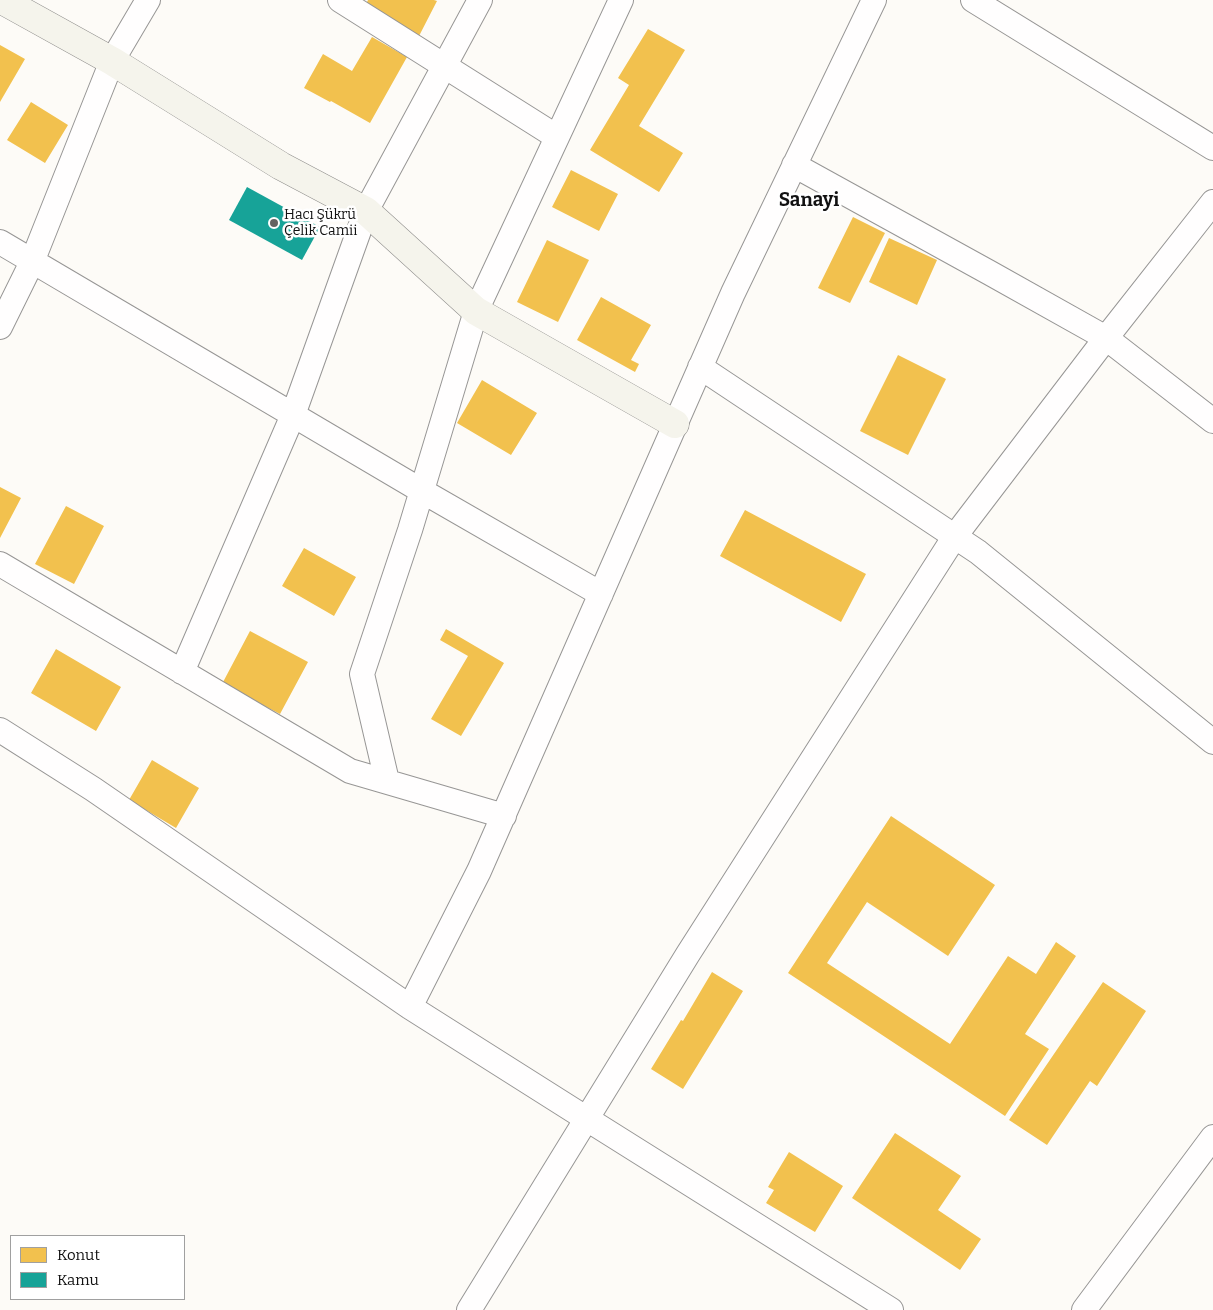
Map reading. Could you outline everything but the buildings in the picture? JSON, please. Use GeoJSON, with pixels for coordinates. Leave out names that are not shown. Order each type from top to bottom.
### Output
{"type":"FeatureCollection","features":[{"type":"Feature","properties":{"kind":"street"},"geometry":{"type":"LineString","coordinates":[[2,0],[112,61],[281,166],[366,211],[476,311],[675,424]]}},
{"type":"Feature","properties":{"kind":"street"},"geometry":{"type":"LineString","coordinates":[[0,327],[32,262],[112,61],[148,0]]}},
{"type":"Feature","properties":{"kind":"street"},"geometry":{"type":"LineString","coordinates":[[340,0],[557,137]]}},
{"type":"Feature","properties":{"kind":"street"},"geometry":{"type":"LineString","coordinates":[[182,672],[293,415],[366,211],[480,0]]}},
{"type":"Feature","properties":{"kind":"street"},"geometry":{"type":"LineString","coordinates":[[387,781],[362,674],[422,491],[476,311],[621,0]]}},
{"type":"Feature","properties":{"kind":"street"},"geometry":{"type":"LineString","coordinates":[[410,1006],[479,871],[733,293],[874,0]]}},
{"type":"Feature","properties":{"kind":"street"},"geometry":{"type":"LineString","coordinates":[[973,0],[1213,148]]}},
{"type":"Feature","properties":{"kind":"street"},"geometry":{"type":"LineString","coordinates":[[794,165],[1106,338],[1213,421]]}},
{"type":"Feature","properties":{"kind":"street"},"geometry":{"type":"LineString","coordinates":[[469,1310],[688,954],[954,536],[1213,202]]}},
{"type":"Feature","properties":{"kind":"street"},"geometry":{"type":"LineString","coordinates":[[0,242],[422,491],[601,594]]}},
{"type":"Feature","properties":{"kind":"street"},"geometry":{"type":"LineString","coordinates":[[700,367],[978,552],[1213,742]]}},
{"type":"Feature","properties":{"kind":"street"},"geometry":{"type":"LineString","coordinates":[[0,564],[350,771],[504,816]]}},
{"type":"Feature","properties":{"kind":"street"},"geometry":{"type":"LineString","coordinates":[[0,730],[93,789],[410,1006],[587,1120],[891,1310]]}},
{"type":"Feature","properties":{"kind":"street"},"geometry":{"type":"LineString","coordinates":[[1084,1310],[1213,1137]]}},
{"type":"Feature","properties":{"kind":"place","name":"Hacı Şükrü Çelik Camii"},"geometry":{"type":"Point","coordinates":[274,223]}},
{"type":"Feature","properties":{"kind":"district","name":"Sanayi"},"geometry":{"type":"Point","coordinates":[809,201]}}]}
